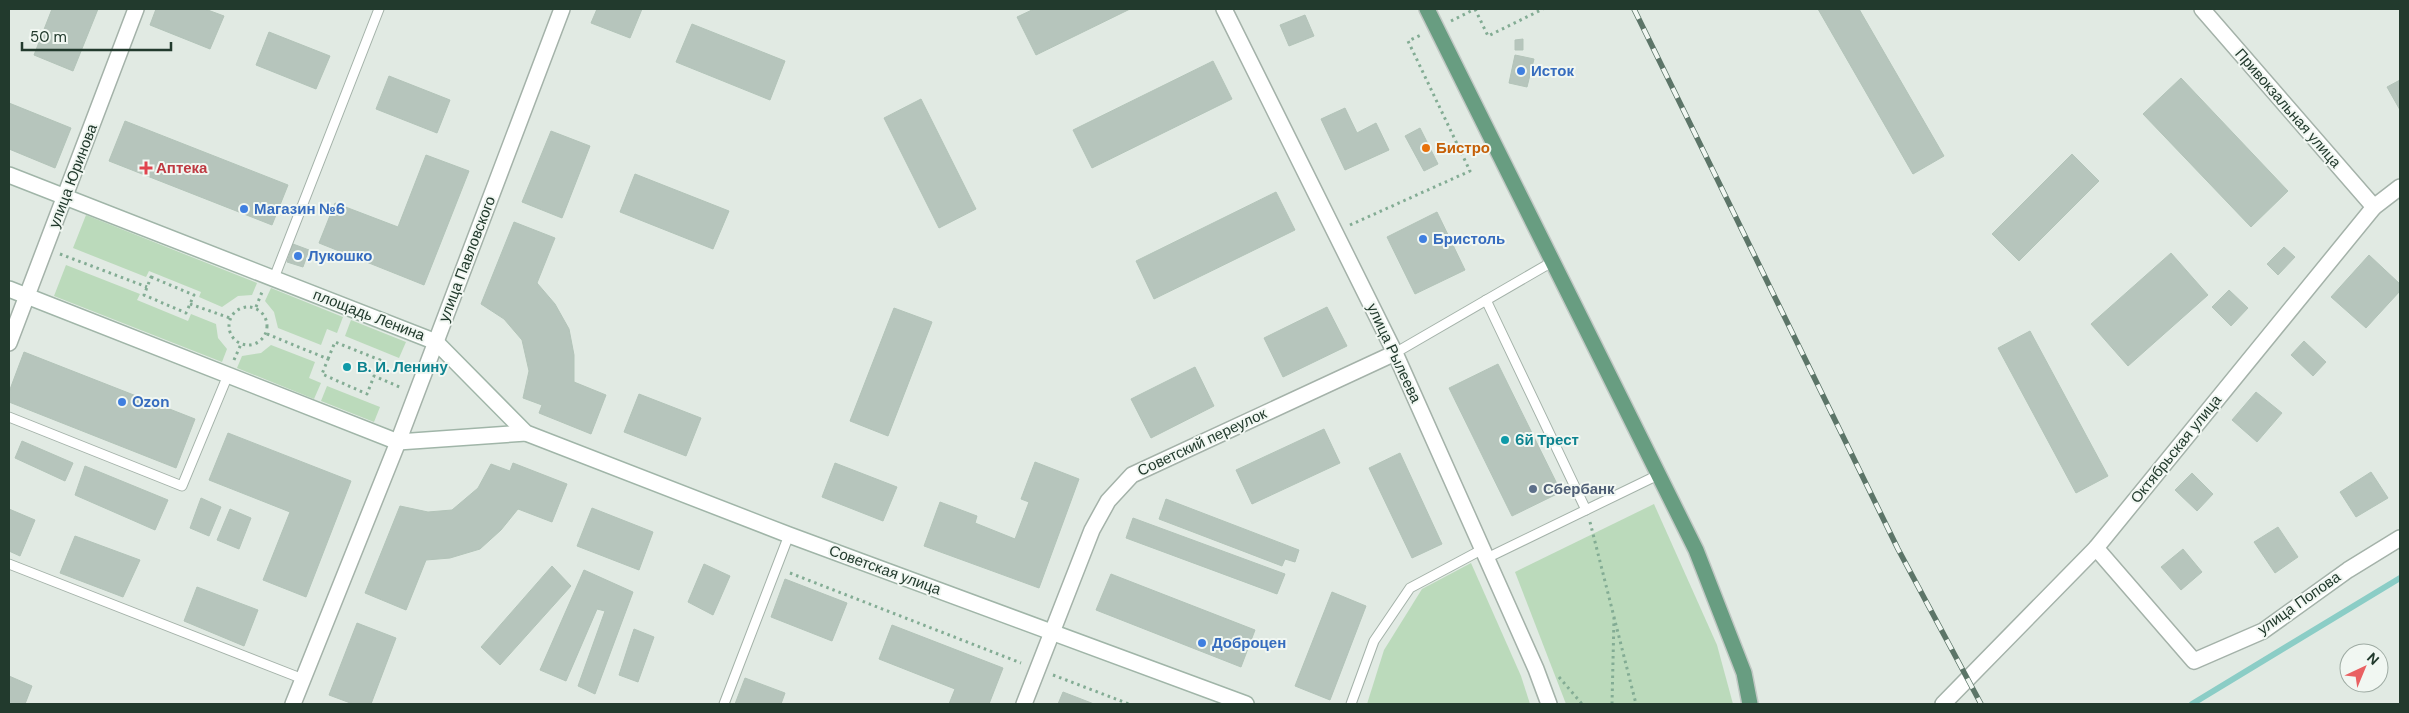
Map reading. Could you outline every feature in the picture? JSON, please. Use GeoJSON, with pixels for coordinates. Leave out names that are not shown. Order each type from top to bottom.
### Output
{"type":"FeatureCollection","features":[{"type":"Feature","properties":{"kind":"main road"},"geometry":{"type":"LineString","coordinates":[[1427,9],[1696,550],[1744,673],[1750,704]]}},
{"type":"Feature","properties":{"kind":"street","name":"улица Юринова"},"geometry":{"type":"LineString","coordinates":[[9,343],[136,9]]}},
{"type":"Feature","properties":{"kind":"street","name":"улица Павловского"},"geometry":{"type":"LineString","coordinates":[[293,704],[398,442],[562,9]]}},
{"type":"Feature","properties":{"kind":"street","name":"улица Рылеева"},"geometry":{"type":"LineString","coordinates":[[1224,9],[1395,353],[1536,670],[1549,704]]}},
{"type":"Feature","properties":{"kind":"street","name":"Привокзальная улица"},"geometry":{"type":"LineString","coordinates":[[2202,9],[2374,207]]}},
{"type":"Feature","properties":{"kind":"street","name":"площадь Ленина"},"geometry":{"type":"LineString","coordinates":[[9,175],[436,342],[526,433]]}},
{"type":"Feature","properties":{"kind":"street","name":"Октябрьская улица"},"geometry":{"type":"LineString","coordinates":[[1943,704],[2096,548],[2374,207],[2400,187]]}},
{"type":"Feature","properties":{"kind":"street"},"geometry":{"type":"LineString","coordinates":[[9,289],[398,442],[526,433]]}},
{"type":"Feature","properties":{"kind":"street","name":"Советский переулок"},"geometry":{"type":"LineString","coordinates":[[1024,704],[1092,530],[1108,501],[1132,475],[1395,353]]}},
{"type":"Feature","properties":{"kind":"street","name":"Советская улица"},"geometry":{"type":"LineString","coordinates":[[526,433],[789,535],[1246,704]]}},
{"type":"Feature","properties":{"kind":"street","name":"улица Попова"},"geometry":{"type":"LineString","coordinates":[[2096,548],[2194,661],[2263,631],[2348,570],[2400,538]]}},
{"type":"Feature","properties":{"kind":"lane"},"geometry":{"type":"LineString","coordinates":[[274,278],[379,9]]}},
{"type":"Feature","properties":{"kind":"lane"},"geometry":{"type":"LineString","coordinates":[[1395,353],[1552,262]]}},
{"type":"Feature","properties":{"kind":"lane"},"geometry":{"type":"LineString","coordinates":[[1486,300],[1586,510]]}},
{"type":"Feature","properties":{"kind":"lane"},"geometry":{"type":"LineString","coordinates":[[9,417],[182,486],[228,375]]}},
{"type":"Feature","properties":{"kind":"lane"},"geometry":{"type":"LineString","coordinates":[[1351,704],[1374,641],[1410,588],[1586,510],[1658,474]]}},
{"type":"Feature","properties":{"kind":"lane"},"geometry":{"type":"LineString","coordinates":[[724,704],[789,535]]}},
{"type":"Feature","properties":{"kind":"lane"},"geometry":{"type":"LineString","coordinates":[[9,564],[303,679]]}},
{"type":"Feature","properties":{"kind":"path"},"geometry":{"type":"LineString","coordinates":[[1335,232],[1470,171],[1408,41],[1475,9],[1488,36],[1543,9]]}},
{"type":"Feature","properties":{"kind":"path"},"geometry":{"type":"LineString","coordinates":[[46,248],[147,287]]}},
{"type":"Feature","properties":{"kind":"path"},"geometry":{"type":"LineString","coordinates":[[152,277],[194,295],[186,313],[144,295],[147,287],[152,277]]}},
{"type":"Feature","properties":{"kind":"path"},"geometry":{"type":"LineString","coordinates":[[190,304],[230,318]]}},
{"type":"Feature","properties":{"kind":"path"},"geometry":{"type":"LineString","coordinates":[[241,307],[256,307],[267,318],[266,334],[256,344],[240,344],[230,333],[230,318],[241,307]]}},
{"type":"Feature","properties":{"kind":"path"},"geometry":{"type":"LineString","coordinates":[[266,334],[328,359]]}},
{"type":"Feature","properties":{"kind":"path"},"geometry":{"type":"LineString","coordinates":[[335,342],[380,360],[374,376],[367,394],[322,374],[335,342]]}},
{"type":"Feature","properties":{"kind":"path"},"geometry":{"type":"LineString","coordinates":[[374,376],[416,394]]}},
{"type":"Feature","properties":{"kind":"path"},"geometry":{"type":"LineString","coordinates":[[1586,510],[1614,612],[1636,704]]}},
{"type":"Feature","properties":{"kind":"path"},"geometry":{"type":"LineString","coordinates":[[776,567],[1130,704]]}},
{"type":"Feature","properties":{"kind":"path"},"geometry":{"type":"LineString","coordinates":[[1612,704],[1614,612]]}},
{"type":"Feature","properties":{"kind":"green space"},"geometry":{"type":"Polygon","coordinates":[[[86,215],[257,283],[252,295],[238,296],[222,307],[199,297],[201,292],[149,271],[146,277],[73,248],[86,215]]]}},
{"type":"Feature","properties":{"kind":"green space"},"geometry":{"type":"Polygon","coordinates":[[[66,265],[140,294],[137,300],[188,321],[191,314],[216,324],[218,338],[227,349],[222,362],[54,296],[66,265]]]}},
{"type":"Feature","properties":{"kind":"green space"},"geometry":{"type":"Polygon","coordinates":[[[271,288],[343,317],[337,333],[327,329],[321,345],[278,328],[274,312],[265,301],[271,288]]]}},
{"type":"Feature","properties":{"kind":"green space"},"geometry":{"type":"Polygon","coordinates":[[[351,320],[406,342],[399,358],[345,336],[351,320]]]}},
{"type":"Feature","properties":{"kind":"green space"},"geometry":{"type":"Polygon","coordinates":[[[271,345],[315,362],[309,378],[321,383],[314,399],[237,368],[242,356],[261,353],[271,345]]]}},
{"type":"Feature","properties":{"kind":"green space"},"geometry":{"type":"Polygon","coordinates":[[[327,386],[380,407],[374,422],[321,401],[327,386]]]}},
{"type":"Feature","properties":{"kind":"green space"},"geometry":{"type":"Polygon","coordinates":[[[1654,504],[1717,645],[1733,704],[1566,704],[1515,572],[1654,504]]]}},
{"type":"Feature","properties":{"kind":"green space"},"geometry":{"type":"Polygon","coordinates":[[[1471,563],[1521,676],[1530,704],[1367,704],[1384,650],[1422,589],[1471,563]]]}},
{"type":"Feature","properties":{"kind":"building"},"geometry":{"type":"Polygon","coordinates":[[[52,9],[98,9],[73,71],[34,55],[52,9]]]}},
{"type":"Feature","properties":{"kind":"building"},"geometry":{"type":"Polygon","coordinates":[[[156,9],[205,9],[224,16],[210,49],[150,25],[156,9]]]}},
{"type":"Feature","properties":{"kind":"building"},"geometry":{"type":"Polygon","coordinates":[[[597,9],[642,9],[630,38],[591,23],[597,9]]]}},
{"type":"Feature","properties":{"kind":"building"},"geometry":{"type":"Polygon","coordinates":[[[1034,9],[1130,9],[1036,55],[1017,17],[1034,9]]]}},
{"type":"Feature","properties":{"kind":"building"},"geometry":{"type":"Polygon","coordinates":[[[1818,9],[1859,9],[1944,156],[1913,174],[1818,9]]]}},
{"type":"Feature","properties":{"kind":"building"},"geometry":{"type":"Polygon","coordinates":[[[1305,15],[1314,36],[1289,46],[1280,25],[1305,15]]]}},
{"type":"Feature","properties":{"kind":"building"},"geometry":{"type":"Polygon","coordinates":[[[692,24],[785,61],[770,100],[676,62],[692,24]]]}},
{"type":"Feature","properties":{"kind":"building"},"geometry":{"type":"Polygon","coordinates":[[[269,32],[330,56],[316,89],[256,65],[269,32]]]}},
{"type":"Feature","properties":{"kind":"building"},"geometry":{"type":"Polygon","coordinates":[[[1523,39],[1523,50],[1515,50],[1515,40],[1523,39]]]}},
{"type":"Feature","properties":{"kind":"building","name":"Исток"},"geometry":{"type":"Polygon","coordinates":[[[1515,55],[1534,59],[1527,87],[1509,83],[1515,55]]]}},
{"type":"Feature","properties":{"kind":"building"},"geometry":{"type":"Polygon","coordinates":[[[1213,61],[1232,99],[1092,168],[1073,130],[1213,61]]]}},
{"type":"Feature","properties":{"kind":"building"},"geometry":{"type":"Polygon","coordinates":[[[389,76],[450,100],[437,133],[376,109],[389,76]]]}},
{"type":"Feature","properties":{"kind":"building"},"geometry":{"type":"Polygon","coordinates":[[[2181,78],[2288,191],[2251,227],[2143,114],[2181,78]]]}},
{"type":"Feature","properties":{"kind":"building"},"geometry":{"type":"Polygon","coordinates":[[[2400,80],[2400,110],[2387,87],[2400,80]]]}},
{"type":"Feature","properties":{"kind":"building"},"geometry":{"type":"Polygon","coordinates":[[[921,99],[976,209],[939,228],[884,118],[921,99]]]}},
{"type":"Feature","properties":{"kind":"building"},"geometry":{"type":"Polygon","coordinates":[[[9,103],[71,128],[55,168],[9,149],[9,103]]]}},
{"type":"Feature","properties":{"kind":"building"},"geometry":{"type":"Polygon","coordinates":[[[1345,108],[1357,133],[1376,123],[1389,150],[1345,170],[1321,119],[1345,108]]]}},
{"type":"Feature","properties":{"kind":"building"},"geometry":{"type":"Polygon","coordinates":[[[125,121],[288,185],[272,225],[109,161],[125,121]]]}},
{"type":"Feature","properties":{"kind":"building"},"geometry":{"type":"Polygon","coordinates":[[[1420,128],[1438,164],[1424,171],[1405,136],[1420,128]]]}},
{"type":"Feature","properties":{"kind":"building"},"geometry":{"type":"Polygon","coordinates":[[[551,131],[590,146],[562,218],[522,202],[551,131]]]}},
{"type":"Feature","properties":{"kind":"building"},"geometry":{"type":"Polygon","coordinates":[[[2072,154],[2099,181],[2019,261],[1992,234],[2072,154]]]}},
{"type":"Feature","properties":{"kind":"building"},"geometry":{"type":"Polygon","coordinates":[[[426,155],[469,171],[424,285],[319,243],[335,203],[398,227],[426,155]]]}},
{"type":"Feature","properties":{"kind":"building"},"geometry":{"type":"Polygon","coordinates":[[[635,174],[729,211],[713,249],[620,212],[635,174]]]}},
{"type":"Feature","properties":{"kind":"building"},"geometry":{"type":"Polygon","coordinates":[[[1276,192],[1295,230],[1154,299],[1136,261],[1276,192]]]}},
{"type":"Feature","properties":{"kind":"building"},"geometry":{"type":"Polygon","coordinates":[[[1437,212],[1465,270],[1415,294],[1387,237],[1437,212]]]}},
{"type":"Feature","properties":{"kind":"building"},"geometry":{"type":"Polygon","coordinates":[[[514,222],[555,238],[537,283],[555,304],[569,329],[574,355],[574,382],[606,395],[591,434],[539,413],[542,405],[523,398],[529,371],[522,340],[504,319],[481,304],[514,222]]]}},
{"type":"Feature","properties":{"kind":"building","name":"Лукошко"},"geometry":{"type":"Polygon","coordinates":[[[293,244],[309,250],[303,267],[287,262],[293,244]]]}},
{"type":"Feature","properties":{"kind":"building"},"geometry":{"type":"Polygon","coordinates":[[[2284,247],[2295,257],[2278,275],[2267,264],[2284,247]]]}},
{"type":"Feature","properties":{"kind":"building"},"geometry":{"type":"Polygon","coordinates":[[[2171,253],[2208,295],[2128,366],[2091,324],[2171,253]]]}},
{"type":"Feature","properties":{"kind":"building"},"geometry":{"type":"Polygon","coordinates":[[[2369,255],[2400,284],[2400,291],[2366,328],[2331,297],[2369,255]]]}},
{"type":"Feature","properties":{"kind":"building"},"geometry":{"type":"Polygon","coordinates":[[[2229,290],[2248,308],[2231,326],[2212,307],[2229,290]]]}},
{"type":"Feature","properties":{"kind":"building"},"geometry":{"type":"Polygon","coordinates":[[[1327,307],[1347,346],[1283,377],[1264,338],[1327,307]]]}},
{"type":"Feature","properties":{"kind":"building"},"geometry":{"type":"Polygon","coordinates":[[[894,308],[932,322],[888,436],[850,421],[894,308]]]}},
{"type":"Feature","properties":{"kind":"building"},"geometry":{"type":"Polygon","coordinates":[[[2030,331],[2108,476],[2076,493],[1998,348],[2030,331]]]}},
{"type":"Feature","properties":{"kind":"building"},"geometry":{"type":"Polygon","coordinates":[[[2304,341],[2326,362],[2313,376],[2291,355],[2304,341]]]}},
{"type":"Feature","properties":{"kind":"building"},"geometry":{"type":"Polygon","coordinates":[[[24,352],[195,419],[176,468],[9,402],[9,392],[24,352]]]}},
{"type":"Feature","properties":{"kind":"building","name":"6й Трест"},"geometry":{"type":"Polygon","coordinates":[[[1498,364],[1561,492],[1512,516],[1449,388],[1498,364]]]}},
{"type":"Feature","properties":{"kind":"building"},"geometry":{"type":"Polygon","coordinates":[[[1195,367],[1214,406],[1151,438],[1131,399],[1195,367]]]}},
{"type":"Feature","properties":{"kind":"building"},"geometry":{"type":"Polygon","coordinates":[[[2256,392],[2282,413],[2257,442],[2232,420],[2256,392]]]}},
{"type":"Feature","properties":{"kind":"building"},"geometry":{"type":"Polygon","coordinates":[[[639,394],[701,418],[686,456],[624,432],[639,394]]]}},
{"type":"Feature","properties":{"kind":"building"},"geometry":{"type":"Polygon","coordinates":[[[1324,429],[1340,463],[1252,504],[1236,470],[1324,429]]]}},
{"type":"Feature","properties":{"kind":"building"},"geometry":{"type":"Polygon","coordinates":[[[228,433],[351,481],[306,597],[263,580],[290,512],[209,480],[228,433]]]}},
{"type":"Feature","properties":{"kind":"building"},"geometry":{"type":"Polygon","coordinates":[[[22,441],[73,463],[65,481],[15,458],[22,441]]]}},
{"type":"Feature","properties":{"kind":"building"},"geometry":{"type":"Polygon","coordinates":[[[1400,453],[1442,544],[1412,558],[1369,468],[1400,453]]]}},
{"type":"Feature","properties":{"kind":"building"},"geometry":{"type":"Polygon","coordinates":[[[1035,462],[1079,479],[1039,588],[924,546],[940,502],[977,516],[975,523],[1015,539],[1029,502],[1021,499],[1035,462]]]}},
{"type":"Feature","properties":{"kind":"building"},"geometry":{"type":"Polygon","coordinates":[[[513,463],[567,484],[552,522],[518,509],[501,530],[480,549],[450,558],[426,560],[406,610],[365,593],[400,506],[428,512],[452,510],[478,488],[491,464],[510,471],[513,463]]]}},
{"type":"Feature","properties":{"kind":"building"},"geometry":{"type":"Polygon","coordinates":[[[835,463],[897,487],[883,521],[822,497],[835,463]]]}},
{"type":"Feature","properties":{"kind":"building"},"geometry":{"type":"Polygon","coordinates":[[[85,466],[168,500],[155,530],[75,495],[85,466]]]}},
{"type":"Feature","properties":{"kind":"building"},"geometry":{"type":"Polygon","coordinates":[[[2371,472],[2388,498],[2356,517],[2340,492],[2371,472]]]}},
{"type":"Feature","properties":{"kind":"building"},"geometry":{"type":"Polygon","coordinates":[[[2192,473],[2213,494],[2197,511],[2175,490],[2192,473]]]}},
{"type":"Feature","properties":{"kind":"building"},"geometry":{"type":"Polygon","coordinates":[[[201,498],[221,507],[209,536],[190,528],[201,498]]]}},
{"type":"Feature","properties":{"kind":"building"},"geometry":{"type":"Polygon","coordinates":[[[1166,499],[1299,550],[1295,562],[1285,559],[1282,566],[1159,519],[1166,499]]]}},
{"type":"Feature","properties":{"kind":"building"},"geometry":{"type":"Polygon","coordinates":[[[592,508],[653,532],[639,570],[577,546],[592,508]]]}},
{"type":"Feature","properties":{"kind":"building"},"geometry":{"type":"Polygon","coordinates":[[[9,509],[35,520],[20,556],[9,551],[9,509]]]}},
{"type":"Feature","properties":{"kind":"building"},"geometry":{"type":"Polygon","coordinates":[[[230,509],[251,518],[239,549],[217,540],[230,509]]]}},
{"type":"Feature","properties":{"kind":"building"},"geometry":{"type":"Polygon","coordinates":[[[1133,518],[1285,574],[1277,594],[1126,538],[1133,518]]]}},
{"type":"Feature","properties":{"kind":"building"},"geometry":{"type":"Polygon","coordinates":[[[2278,527],[2298,557],[2275,573],[2254,542],[2278,527]]]}},
{"type":"Feature","properties":{"kind":"building"},"geometry":{"type":"Polygon","coordinates":[[[75,536],[140,560],[123,597],[60,573],[75,536]]]}},
{"type":"Feature","properties":{"kind":"building"},"geometry":{"type":"Polygon","coordinates":[[[2183,549],[2202,572],[2181,590],[2161,567],[2183,549]]]}},
{"type":"Feature","properties":{"kind":"building"},"geometry":{"type":"Polygon","coordinates":[[[704,564],[730,576],[713,615],[688,602],[704,564]]]}},
{"type":"Feature","properties":{"kind":"building"},"geometry":{"type":"Polygon","coordinates":[[[552,566],[571,586],[500,665],[481,647],[552,566]]]}},
{"type":"Feature","properties":{"kind":"building"},"geometry":{"type":"Polygon","coordinates":[[[584,570],[633,592],[595,694],[578,686],[605,611],[597,609],[566,681],[540,670],[584,570]]]}},
{"type":"Feature","properties":{"kind":"building"},"geometry":{"type":"Polygon","coordinates":[[[1111,574],[1255,630],[1241,667],[1096,610],[1111,574]]]}},
{"type":"Feature","properties":{"kind":"building"},"geometry":{"type":"Polygon","coordinates":[[[785,579],[847,603],[832,641],[771,617],[785,579]]]}},
{"type":"Feature","properties":{"kind":"building"},"geometry":{"type":"Polygon","coordinates":[[[197,587],[258,610],[244,646],[184,621],[197,587]]]}},
{"type":"Feature","properties":{"kind":"building"},"geometry":{"type":"Polygon","coordinates":[[[1332,592],[1366,606],[1330,700],[1295,686],[1332,592]]]}},
{"type":"Feature","properties":{"kind":"building"},"geometry":{"type":"Polygon","coordinates":[[[357,623],[396,638],[371,704],[353,704],[329,695],[357,623]]]}},
{"type":"Feature","properties":{"kind":"building"},"geometry":{"type":"Polygon","coordinates":[[[892,625],[1003,668],[989,704],[949,704],[955,689],[879,659],[892,625]]]}},
{"type":"Feature","properties":{"kind":"building"},"geometry":{"type":"Polygon","coordinates":[[[634,629],[654,637],[638,682],[619,675],[634,629]]]}},
{"type":"Feature","properties":{"kind":"building"},"geometry":{"type":"Polygon","coordinates":[[[9,676],[32,686],[25,704],[9,704],[9,676]]]}},
{"type":"Feature","properties":{"kind":"building"},"geometry":{"type":"Polygon","coordinates":[[[745,678],[785,693],[781,704],[735,704],[745,678]]]}},
{"type":"Feature","properties":{"kind":"building"},"geometry":{"type":"Polygon","coordinates":[[[1063,692],[1094,704],[1058,704],[1063,692]]]}},
{"type":"Feature","properties":{"kind":"waterway"},"geometry":{"type":"LineString","coordinates":[[2192,704],[2400,578]]}},
{"type":"Feature","properties":{"kind":"railway"},"geometry":{"type":"LineString","coordinates":[[1634,9],[1898,549],[1981,704]]}},
{"type":"Feature","properties":{"kind":"place","name":"Исток"},"geometry":{"type":"Point","coordinates":[1521,71]}},
{"type":"Feature","properties":{"kind":"place","name":"Бистро"},"geometry":{"type":"Point","coordinates":[1426,148]}},
{"type":"Feature","properties":{"kind":"place","name":"Аптека"},"geometry":{"type":"Point","coordinates":[146,168]}},
{"type":"Feature","properties":{"kind":"place","name":"Магазин №6"},"geometry":{"type":"Point","coordinates":[244,209]}},
{"type":"Feature","properties":{"kind":"place","name":"Бристоль"},"geometry":{"type":"Point","coordinates":[1423,239]}},
{"type":"Feature","properties":{"kind":"place","name":"Лукошко"},"geometry":{"type":"Point","coordinates":[298,256]}},
{"type":"Feature","properties":{"kind":"place","name":"В. И. Ленину"},"geometry":{"type":"Point","coordinates":[347,367]}},
{"type":"Feature","properties":{"kind":"place","name":"Ozon"},"geometry":{"type":"Point","coordinates":[122,402]}},
{"type":"Feature","properties":{"kind":"place","name":"6й Трест"},"geometry":{"type":"Point","coordinates":[1505,440]}},
{"type":"Feature","properties":{"kind":"place","name":"Сбербанк"},"geometry":{"type":"Point","coordinates":[1533,489]}},
{"type":"Feature","properties":{"kind":"place","name":"Доброцен"},"geometry":{"type":"Point","coordinates":[1202,643]}}]}
